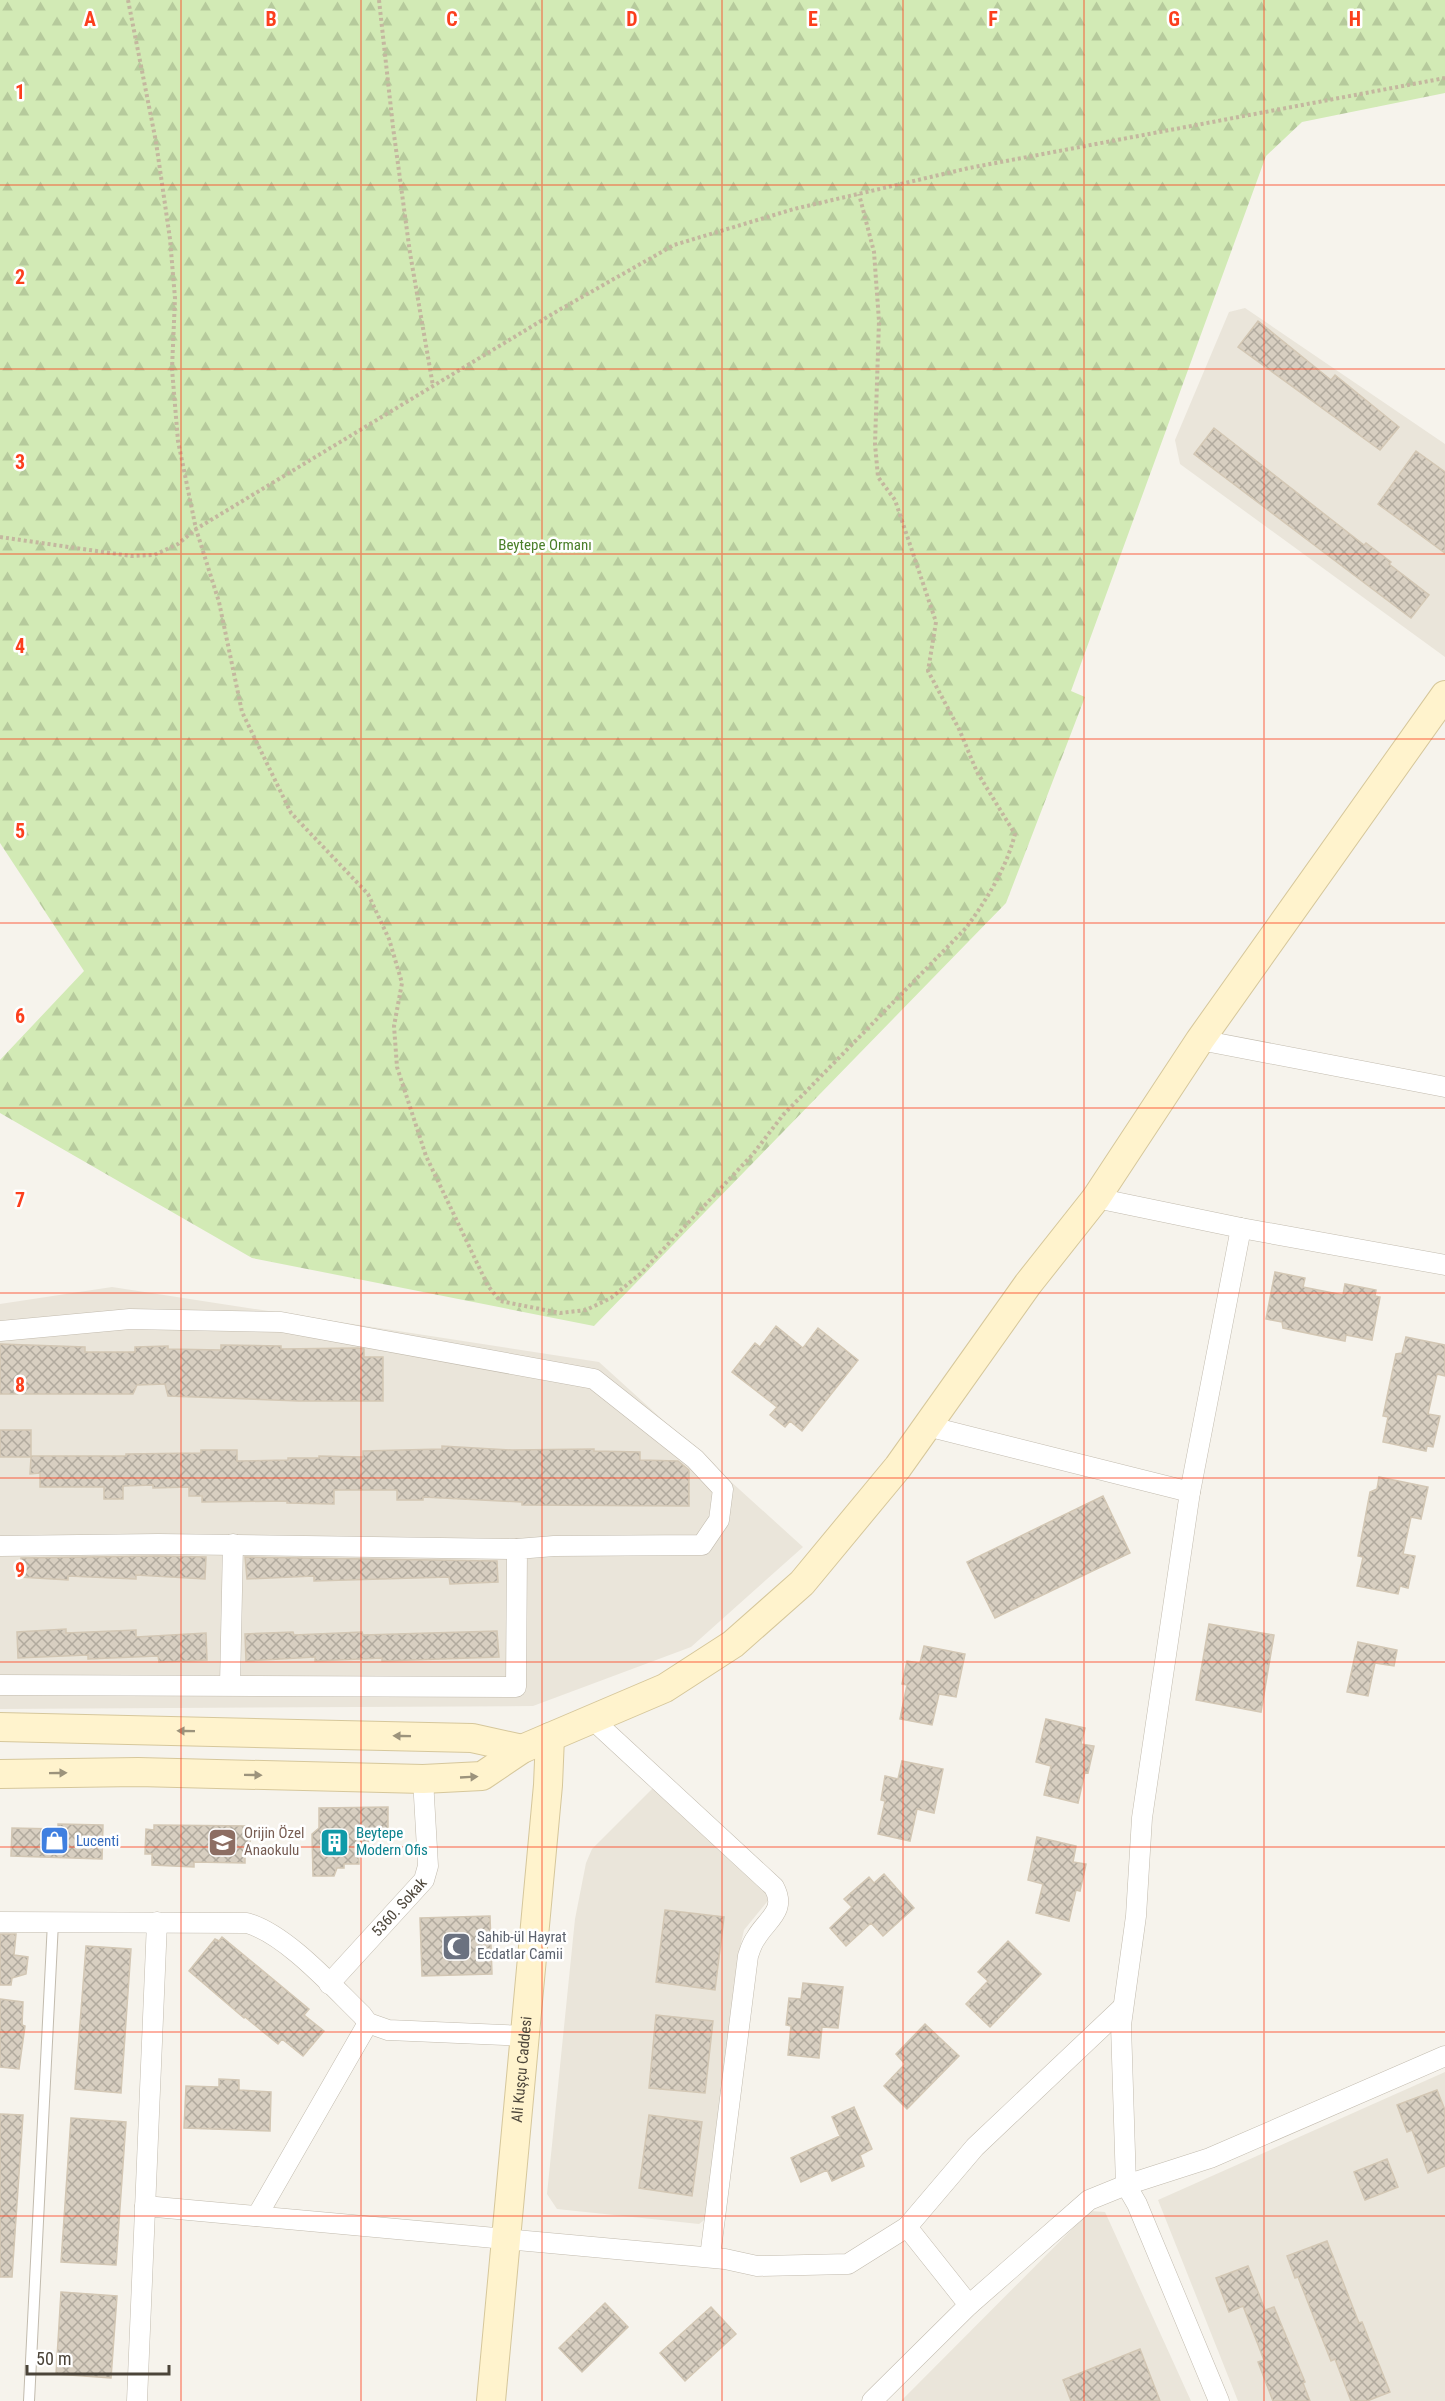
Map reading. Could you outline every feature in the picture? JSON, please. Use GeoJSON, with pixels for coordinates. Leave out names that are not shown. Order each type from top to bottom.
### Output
{"type":"FeatureCollection","features":[{"type":"Feature","properties":{"kind":"street"},"geometry":{"type":"LineString","coordinates":[[0,1774],[138,1772],[423,1779],[482,1776],[522,1749],[665,1688],[733,1644],[802,1583],[898,1467],[1028,1284],[1096,1198],[1200,1040],[1445,695]]}},
{"type":"Feature","properties":{"kind":"street"},"geometry":{"type":"LineString","coordinates":[[1200,1040],[1445,1087]]}},
{"type":"Feature","properties":{"kind":"street"},"geometry":{"type":"LineString","coordinates":[[1096,1198],[1445,1265]]}},
{"type":"Feature","properties":{"kind":"street"},"geometry":{"type":"LineString","coordinates":[[1219,2401],[1137,2204],[1126,2185],[1122,2008],[1136,1916],[1142,1818],[1190,1492],[1241,1227]]}},
{"type":"Feature","properties":{"kind":"street"},"geometry":{"type":"LineString","coordinates":[[0,1331],[130,1319],[281,1322],[594,1379],[695,1459],[723,1490],[719,1520],[702,1545],[554,1546],[517,1549],[233,1544],[0,1546]]}},
{"type":"Feature","properties":{"kind":"street"},"geometry":{"type":"LineString","coordinates":[[927,1426],[1190,1492]]}},
{"type":"Feature","properties":{"kind":"street"},"geometry":{"type":"LineString","coordinates":[[230,1685],[233,1544]]}},
{"type":"Feature","properties":{"kind":"street"},"geometry":{"type":"LineString","coordinates":[[0,1685],[516,1688],[517,1549]]}},
{"type":"Feature","properties":{"kind":"street"},"geometry":{"type":"LineString","coordinates":[[592,1719],[774,1887],[780,1897],[777,1910],[756,1938],[748,1956],[710,2258]]}},
{"type":"Feature","properties":{"kind":"street"},"geometry":{"type":"LineString","coordinates":[[0,1727],[472,1738],[522,1749]]}},
{"type":"Feature","properties":{"kind":"street","name":"Ali Kuşçu Caddesi"},"geometry":{"type":"LineString","coordinates":[[491,2401],[549,1785],[550,1737]]}},
{"type":"Feature","properties":{"kind":"street","name":"5360. Sokak"},"geometry":{"type":"LineString","coordinates":[[329,1984],[424,1880],[428,1866],[423,1779]]}},
{"type":"Feature","properties":{"kind":"street"},"geometry":{"type":"LineString","coordinates":[[0,1922],[247,1923],[262,1927],[280,1938],[368,2023],[388,2030],[525,2036]]}},
{"type":"Feature","properties":{"kind":"street"},"geometry":{"type":"LineString","coordinates":[[137,2401],[157,1922]]}},
{"type":"Feature","properties":{"kind":"street"},"geometry":{"type":"LineString","coordinates":[[145,2206],[710,2258],[757,2266],[848,2264],[907,2227],[975,2147],[1122,2008]]}},
{"type":"Feature","properties":{"kind":"street"},"geometry":{"type":"LineString","coordinates":[[257,2216],[368,2023]]}},
{"type":"Feature","properties":{"kind":"street"},"geometry":{"type":"LineString","coordinates":[[872,2401],[969,2305],[1089,2200],[1126,2185],[1210,2158],[1445,2056]]}},
{"type":"Feature","properties":{"kind":"street"},"geometry":{"type":"LineString","coordinates":[[907,2227],[969,2305]]}},
{"type":"Feature","properties":{"kind":"lane"},"geometry":{"type":"LineString","coordinates":[[29,2401],[53,1922]]}},
{"type":"Feature","properties":{"kind":"path"},"geometry":{"type":"LineString","coordinates":[[128,0],[156,142],[170,238],[175,298],[172,369],[178,441],[196,529],[219,602],[242,712],[291,813],[368,894],[389,939],[402,983],[394,1026],[397,1067],[426,1156],[488,1286],[500,1301],[526,1308],[560,1313],[586,1310],[611,1298],[639,1274],[753,1154],[783,1115],[966,928],[991,894],[1011,852],[1015,834],[977,772],[959,729],[928,671],[936,622],[895,500],[878,477],[875,444],[879,321],[874,252],[859,194]]}},
{"type":"Feature","properties":{"kind":"path"},"geometry":{"type":"LineString","coordinates":[[379,0],[393,127],[433,386]]}},
{"type":"Feature","properties":{"kind":"path"},"geometry":{"type":"LineString","coordinates":[[0,537],[131,556],[154,555],[178,544],[196,529],[559,310],[674,245],[795,209],[969,168],[1445,78]]}},
{"type":"Feature","properties":{"kind":"shaded area"},"geometry":{"type":"Polygon","coordinates":[[[1245,308],[1445,444],[1445,657],[1180,464],[1175,440],[1229,312],[1245,308]]]}},
{"type":"Feature","properties":{"kind":"shaded area"},"geometry":{"type":"Polygon","coordinates":[[[112,1287],[599,1362],[803,1547],[691,1647],[533,1706],[0,1709],[0,1304],[112,1287]]]}},
{"type":"Feature","properties":{"kind":"shaded area"},"geometry":{"type":"Polygon","coordinates":[[[656,1785],[771,1897],[744,1930],[739,1952],[711,2215],[699,2224],[557,2209],[547,2194],[575,1919],[586,1863],[592,1849],[656,1785]]]}},
{"type":"Feature","properties":{"kind":"shaded area"},"geometry":{"type":"Polygon","coordinates":[[[1445,2072],[1445,2401],[1238,2401],[1158,2200],[1445,2072]]]}},
{"type":"Feature","properties":{"kind":"shaded area"},"geometry":{"type":"Polygon","coordinates":[[[1090,2211],[1105,2212],[1191,2401],[901,2401],[1090,2211]]]}},
{"type":"Feature","properties":{"kind":"green space","name":"Beytepe Ormanı"},"geometry":{"type":"Polygon","coordinates":[[[0,0],[1445,0],[1445,93],[1302,122],[1266,156],[1071,691],[1085,697],[1006,903],[594,1326],[252,1258],[0,1113],[0,1060],[84,971],[0,843],[0,0]]]}},
{"type":"Feature","properties":{"kind":"building"},"geometry":{"type":"Polygon","coordinates":[[[1258,321],[1331,380],[1335,375],[1399,427],[1380,450],[1238,347],[1258,321]]]}},
{"type":"Feature","properties":{"kind":"building"},"geometry":{"type":"Polygon","coordinates":[[[1214,428],[1364,545],[1366,543],[1391,562],[1389,564],[1429,595],[1411,618],[1194,454],[1214,428]]]}},
{"type":"Feature","properties":{"kind":"building"},"geometry":{"type":"Polygon","coordinates":[[[1416,451],[1445,472],[1445,553],[1378,504],[1416,451]]]}},
{"type":"Feature","properties":{"kind":"building"},"geometry":{"type":"Polygon","coordinates":[[[1275,1272],[1305,1278],[1303,1287],[1343,1295],[1345,1284],[1376,1290],[1375,1296],[1380,1297],[1372,1340],[1346,1335],[1345,1341],[1283,1328],[1282,1322],[1266,1319],[1275,1272]]]}},
{"type":"Feature","properties":{"kind":"building"},"geometry":{"type":"Polygon","coordinates":[[[776,1326],[803,1348],[818,1328],[858,1360],[802,1431],[790,1421],[785,1427],[770,1415],[777,1407],[732,1372],[755,1343],[760,1347],[776,1326]]]}},
{"type":"Feature","properties":{"kind":"building"},"geometry":{"type":"Polygon","coordinates":[[[1406,1337],[1445,1345],[1445,1376],[1437,1374],[1428,1414],[1440,1416],[1433,1447],[1427,1446],[1426,1451],[1383,1442],[1388,1417],[1383,1416],[1396,1354],[1402,1353],[1406,1337]]]}},
{"type":"Feature","properties":{"kind":"building"},"geometry":{"type":"Polygon","coordinates":[[[0,1344],[85,1347],[85,1352],[135,1352],[135,1347],[168,1346],[168,1349],[221,1350],[221,1345],[281,1346],[281,1349],[358,1348],[364,1349],[364,1357],[383,1357],[383,1401],[299,1401],[168,1396],[165,1384],[137,1385],[133,1394],[0,1394],[0,1344]]]}},
{"type":"Feature","properties":{"kind":"building"},"geometry":{"type":"Polygon","coordinates":[[[0,1430],[31,1430],[31,1456],[126,1456],[126,1454],[237,1450],[237,1461],[288,1460],[288,1458],[319,1458],[319,1456],[363,1457],[363,1451],[442,1449],[442,1446],[512,1450],[594,1449],[594,1451],[640,1452],[640,1460],[678,1461],[689,1470],[689,1506],[522,1505],[522,1502],[423,1497],[423,1500],[397,1500],[397,1490],[334,1490],[334,1504],[287,1503],[287,1501],[202,1502],[202,1496],[189,1496],[189,1487],[153,1488],[153,1485],[123,1486],[123,1499],[104,1499],[104,1487],[40,1487],[40,1473],[30,1474],[31,1457],[0,1457],[0,1430]]]}},
{"type":"Feature","properties":{"kind":"building"},"geometry":{"type":"Polygon","coordinates":[[[1379,1477],[1428,1487],[1421,1519],[1411,1517],[1403,1554],[1415,1556],[1408,1588],[1400,1586],[1398,1594],[1357,1586],[1363,1557],[1358,1556],[1370,1492],[1377,1489],[1379,1477]]]}},
{"type":"Feature","properties":{"kind":"building"},"geometry":{"type":"Polygon","coordinates":[[[1103,1496],[1130,1553],[995,1618],[967,1562],[1103,1496]]]}},
{"type":"Feature","properties":{"kind":"building"},"geometry":{"type":"Polygon","coordinates":[[[206,1557],[205,1579],[136,1575],[136,1579],[68,1576],[68,1580],[20,1577],[21,1558],[206,1557]]]}},
{"type":"Feature","properties":{"kind":"building"},"geometry":{"type":"Polygon","coordinates":[[[245,1557],[497,1561],[498,1582],[450,1584],[449,1577],[314,1581],[314,1576],[247,1579],[245,1557]]]}},
{"type":"Feature","properties":{"kind":"building"},"geometry":{"type":"Polygon","coordinates":[[[1209,1624],[1274,1635],[1261,1712],[1196,1700],[1209,1624]]]}},
{"type":"Feature","properties":{"kind":"building"},"geometry":{"type":"Polygon","coordinates":[[[66,1629],[66,1633],[136,1630],[136,1637],[206,1633],[207,1660],[159,1662],[158,1656],[88,1659],[88,1655],[18,1658],[17,1632],[66,1629]]]}},
{"type":"Feature","properties":{"kind":"building"},"geometry":{"type":"Polygon","coordinates":[[[497,1631],[499,1657],[315,1661],[315,1657],[246,1661],[245,1634],[293,1632],[294,1635],[362,1632],[363,1635],[497,1631]]]}},
{"type":"Feature","properties":{"kind":"building"},"geometry":{"type":"Polygon","coordinates":[[[1358,1642],[1397,1650],[1394,1666],[1375,1663],[1368,1696],[1347,1692],[1358,1642]]]}},
{"type":"Feature","properties":{"kind":"building"},"geometry":{"type":"Polygon","coordinates":[[[924,1646],[965,1654],[956,1697],[939,1694],[932,1725],[900,1719],[907,1685],[902,1684],[907,1661],[920,1663],[924,1646]]]}},
{"type":"Feature","properties":{"kind":"building"},"geometry":{"type":"Polygon","coordinates":[[[1046,1719],[1085,1728],[1081,1744],[1094,1746],[1078,1803],[1044,1795],[1051,1766],[1036,1762],[1046,1719]]]}},
{"type":"Feature","properties":{"kind":"building"},"geometry":{"type":"Polygon","coordinates":[[[902,1761],[943,1769],[934,1813],[917,1809],[910,1841],[878,1834],[885,1801],[881,1800],[885,1776],[898,1779],[902,1761]]]}},
{"type":"Feature","properties":{"kind":"building","name":"Beytepe Modern Ofis"},"geometry":{"type":"Polygon","coordinates":[[[388,1807],[388,1830],[380,1836],[375,1836],[374,1841],[358,1842],[359,1864],[344,1864],[344,1868],[337,1868],[334,1876],[313,1876],[312,1834],[319,1828],[319,1808],[388,1807]]]}},
{"type":"Feature","properties":{"kind":"building"},"geometry":{"type":"Polygon","coordinates":[[[58,1824],[103,1825],[102,1859],[11,1856],[12,1828],[58,1829],[58,1824]]]}},
{"type":"Feature","properties":{"kind":"building"},"geometry":{"type":"Polygon","coordinates":[[[154,1825],[250,1826],[250,1852],[245,1852],[245,1863],[194,1862],[194,1867],[152,1865],[152,1854],[145,1854],[146,1829],[154,1830],[154,1825]]]}},
{"type":"Feature","properties":{"kind":"building"},"geometry":{"type":"Polygon","coordinates":[[[1037,1837],[1076,1846],[1073,1862],[1086,1864],[1080,1891],[1076,1890],[1069,1921],[1036,1913],[1043,1884],[1028,1880],[1037,1837]]]}},
{"type":"Feature","properties":{"kind":"building"},"geometry":{"type":"Polygon","coordinates":[[[884,1874],[914,1908],[883,1936],[871,1923],[846,1946],[830,1928],[852,1907],[844,1899],[869,1877],[874,1883],[884,1874]]]}},
{"type":"Feature","properties":{"kind":"building"},"geometry":{"type":"Polygon","coordinates":[[[665,1910],[724,1917],[715,1990],[656,1982],[665,1910]]]}},
{"type":"Feature","properties":{"kind":"building","name":"Sahib-ül Hayrat Ecdatlar Camii"},"geometry":{"type":"Polygon","coordinates":[[[490,1916],[492,1974],[422,1976],[420,1918],[490,1916]]]}},
{"type":"Feature","properties":{"kind":"building"},"geometry":{"type":"Polygon","coordinates":[[[0,1934],[16,1934],[14,1955],[28,1957],[26,1974],[12,1978],[11,1985],[0,1985],[0,1934]]]}},
{"type":"Feature","properties":{"kind":"building"},"geometry":{"type":"Polygon","coordinates":[[[222,1937],[309,2009],[304,2015],[324,2031],[303,2056],[282,2039],[278,2044],[189,1971],[215,1939],[219,1941],[222,1937]]]}},
{"type":"Feature","properties":{"kind":"building"},"geometry":{"type":"Polygon","coordinates":[[[1008,1941],[1041,1974],[990,2027],[966,2004],[988,1981],[978,1972],[1008,1941]]]}},
{"type":"Feature","properties":{"kind":"building"},"geometry":{"type":"Polygon","coordinates":[[[86,1946],[131,1949],[121,2093],[75,2089],[86,1946]]]}},
{"type":"Feature","properties":{"kind":"building"},"geometry":{"type":"Polygon","coordinates":[[[803,1983],[843,1987],[838,2028],[822,2027],[819,2058],[788,2055],[791,2026],[786,2025],[789,1998],[801,1999],[803,1983]]]}},
{"type":"Feature","properties":{"kind":"building"},"geometry":{"type":"Polygon","coordinates":[[[0,1999],[23,2002],[22,2025],[25,2026],[19,2069],[0,2067],[0,1999]]]}},
{"type":"Feature","properties":{"kind":"building"},"geometry":{"type":"Polygon","coordinates":[[[656,2015],[713,2021],[705,2093],[649,2088],[656,2015]]]}},
{"type":"Feature","properties":{"kind":"building"},"geometry":{"type":"Polygon","coordinates":[[[925,2024],[959,2056],[907,2109],[884,2086],[905,2064],[896,2054],[925,2024]]]}},
{"type":"Feature","properties":{"kind":"building"},"geometry":{"type":"Polygon","coordinates":[[[219,2079],[239,2080],[239,2090],[271,2092],[270,2131],[184,2128],[186,2086],[219,2087],[219,2079]]]}},
{"type":"Feature","properties":{"kind":"building"},"geometry":{"type":"Polygon","coordinates":[[[1437,2090],[1445,2110],[1445,2166],[1428,2173],[1412,2130],[1407,2132],[1397,2105],[1437,2090]]]}},
{"type":"Feature","properties":{"kind":"building"},"geometry":{"type":"Polygon","coordinates":[[[854,2107],[872,2149],[860,2155],[864,2166],[832,2181],[827,2170],[801,2182],[791,2158],[840,2136],[832,2117],[854,2107]]]}},
{"type":"Feature","properties":{"kind":"building"},"geometry":{"type":"Polygon","coordinates":[[[0,2114],[23,2115],[12,2277],[0,2277],[0,2114]]]}},
{"type":"Feature","properties":{"kind":"building"},"geometry":{"type":"Polygon","coordinates":[[[649,2115],[702,2122],[692,2196],[639,2188],[649,2115]]]}},
{"type":"Feature","properties":{"kind":"building"},"geometry":{"type":"Polygon","coordinates":[[[71,2118],[126,2122],[116,2265],[61,2262],[71,2118]]]}},
{"type":"Feature","properties":{"kind":"building"},"geometry":{"type":"Polygon","coordinates":[[[1387,2159],[1398,2187],[1365,2200],[1354,2172],[1387,2159]]]}},
{"type":"Feature","properties":{"kind":"building"},"geometry":{"type":"Polygon","coordinates":[[[1327,2241],[1359,2323],[1362,2322],[1390,2392],[1367,2401],[1351,2401],[1335,2359],[1331,2361],[1298,2277],[1295,2278],[1287,2256],[1327,2241]]]}},
{"type":"Feature","properties":{"kind":"building"},"geometry":{"type":"Polygon","coordinates":[[[1248,2266],[1265,2310],[1274,2307],[1305,2382],[1303,2383],[1310,2401],[1273,2401],[1258,2362],[1264,2360],[1243,2306],[1229,2312],[1216,2278],[1248,2266]]]}},
{"type":"Feature","properties":{"kind":"building"},"geometry":{"type":"Polygon","coordinates":[[[61,2292],[117,2296],[111,2378],[56,2374],[61,2292]]]}},
{"type":"Feature","properties":{"kind":"building"},"geometry":{"type":"Polygon","coordinates":[[[605,2303],[628,2327],[582,2372],[559,2348],[605,2303]]]}},
{"type":"Feature","properties":{"kind":"building"},"geometry":{"type":"Polygon","coordinates":[[[711,2307],[736,2334],[685,2381],[660,2353],[711,2307]]]}},
{"type":"Feature","properties":{"kind":"building"},"geometry":{"type":"Polygon","coordinates":[[[1140,2349],[1160,2401],[1071,2401],[1063,2380],[1140,2349]]]}},
{"type":"Feature","properties":{"kind":"place","name":"Lucenti"},"geometry":{"type":"Point","coordinates":[55,1841]}},
{"type":"Feature","properties":{"kind":"place","name":"Orijin Özel Anaokulu"},"geometry":{"type":"Point","coordinates":[223,1842]}},
{"type":"Feature","properties":{"kind":"place","name":"Beytepe Modern Ofis"},"geometry":{"type":"Point","coordinates":[335,1842]}},
{"type":"Feature","properties":{"kind":"place","name":"Sahib-ül Hayrat Ecdatlar Camii"},"geometry":{"type":"Point","coordinates":[456,1946]}}]}
